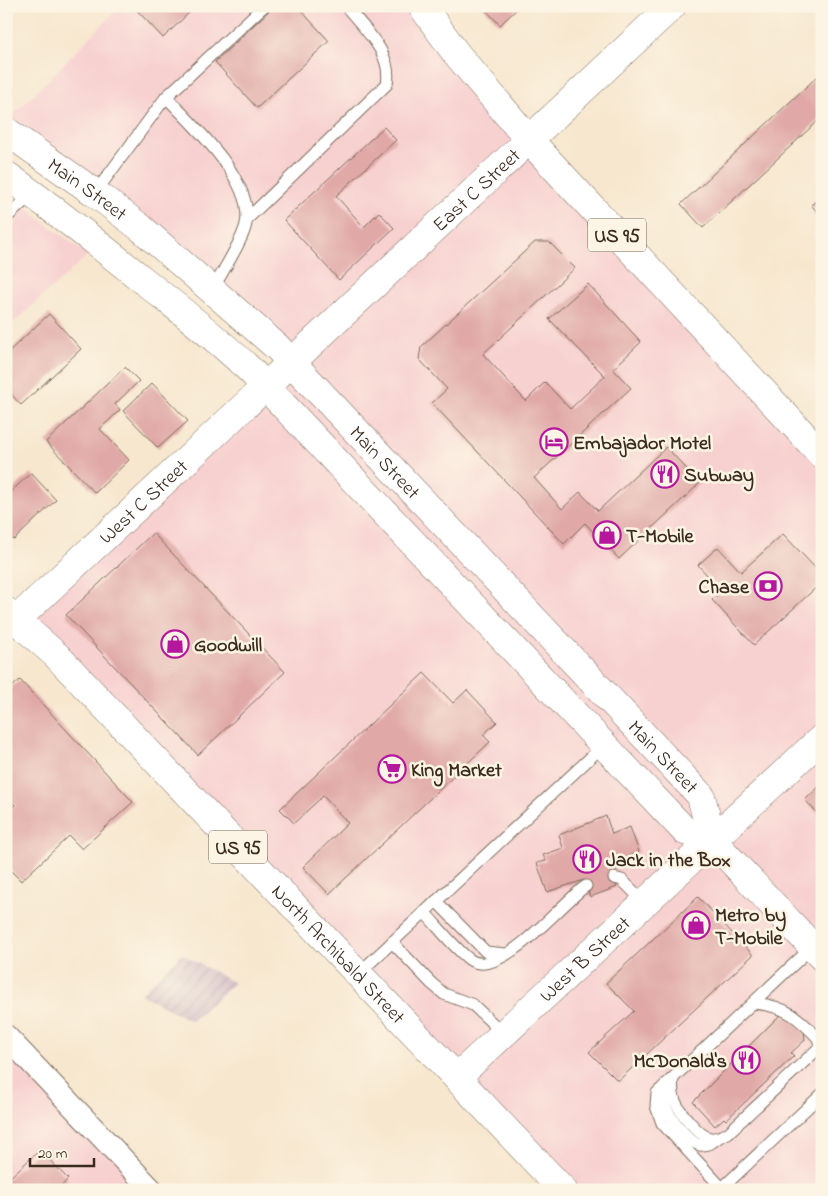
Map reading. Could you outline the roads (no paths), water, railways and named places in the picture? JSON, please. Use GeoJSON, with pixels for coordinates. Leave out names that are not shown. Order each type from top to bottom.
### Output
{"type":"FeatureCollection","features":[{"type":"Feature","properties":{"kind":"main road","name":"US 95"},"geometry":{"type":"LineString","coordinates":[[422,6],[455,52],[529,140],[822,455]]}},
{"type":"Feature","properties":{"kind":"main road","name":"East C Street"},"geometry":{"type":"LineString","coordinates":[[279,374],[672,6]]}},
{"type":"Feature","properties":{"kind":"main road","name":"Main Street"},"geometry":{"type":"LineString","coordinates":[[6,131],[95,193],[213,289],[279,374],[603,746],[685,831],[712,840],[817,952]]}},
{"type":"Feature","properties":{"kind":"main road","name":"Main Street"},"geometry":{"type":"LineString","coordinates":[[6,176],[32,194],[228,348],[279,374],[701,796],[712,840]]}},
{"type":"Feature","properties":{"kind":"main road","name":"West C Street"},"geometry":{"type":"LineString","coordinates":[[10,620],[279,374]]}},
{"type":"Feature","properties":{"kind":"main road","name":"North Archibald Street"},"geometry":{"type":"LineString","coordinates":[[10,620],[57,656],[563,1190]]}},
{"type":"Feature","properties":{"kind":"main road","name":"West B Street"},"geometry":{"type":"LineString","coordinates":[[457,1078],[822,738]]}},
{"type":"Feature","properties":{"kind":"street"},"geometry":{"type":"LineString","coordinates":[[6,1036],[152,1190]]}},
{"type":"Feature","properties":{"kind":"lane"},"geometry":{"type":"LineString","coordinates":[[95,193],[166,98],[264,6]]}},
{"type":"Feature","properties":{"kind":"lane"},"geometry":{"type":"LineString","coordinates":[[247,219],[387,84],[390,70],[385,55],[346,6]]}},
{"type":"Feature","properties":{"kind":"lane"},"geometry":{"type":"LineString","coordinates":[[166,98],[217,150],[248,206],[246,226],[213,289]]}},
{"type":"Feature","properties":{"kind":"lane"},"geometry":{"type":"LineString","coordinates":[[6,218],[32,194]]}},
{"type":"Feature","properties":{"kind":"lane"},"geometry":{"type":"LineString","coordinates":[[358,974],[603,746]]}},
{"type":"Feature","properties":{"kind":"lane"},"geometry":{"type":"LineString","coordinates":[[614,878],[622,880],[645,902]]}},
{"type":"Feature","properties":{"kind":"lane"},"geometry":{"type":"LineString","coordinates":[[424,912],[471,960],[486,964],[508,954],[586,886]]}},
{"type":"Feature","properties":{"kind":"lane"},"geometry":{"type":"LineString","coordinates":[[436,901],[486,952],[508,954]]}},
{"type":"Feature","properties":{"kind":"lane"},"geometry":{"type":"LineString","coordinates":[[392,942],[431,984],[444,994],[473,1005],[504,1034]]}},
{"type":"Feature","properties":{"kind":"lane"},"geometry":{"type":"LineString","coordinates":[[817,952],[753,1003],[669,1081],[657,1093],[655,1099],[662,1123],[721,1189],[822,1094]]}},
{"type":"Feature","properties":{"kind":"lane"},"geometry":{"type":"LineString","coordinates":[[669,1081],[674,1100],[680,1111],[704,1136],[711,1138],[720,1137],[728,1133],[822,1043],[791,1012],[770,1004],[753,1003]]}},
{"type":"Feature","properties":{"kind":"place","name":"Embajador Motel"},"geometry":{"type":"Point","coordinates":[554,442]}},
{"type":"Feature","properties":{"kind":"place","name":"Subway"},"geometry":{"type":"Point","coordinates":[665,474]}},
{"type":"Feature","properties":{"kind":"place","name":"T-Mobile"},"geometry":{"type":"Point","coordinates":[607,535]}},
{"type":"Feature","properties":{"kind":"place","name":"Chase"},"geometry":{"type":"Point","coordinates":[768,586]}},
{"type":"Feature","properties":{"kind":"place","name":"Goodwill"},"geometry":{"type":"Point","coordinates":[175,644]}},
{"type":"Feature","properties":{"kind":"place","name":"King Market"},"geometry":{"type":"Point","coordinates":[392,769]}},
{"type":"Feature","properties":{"kind":"place","name":"Jack in the Box"},"geometry":{"type":"Point","coordinates":[587,859]}},
{"type":"Feature","properties":{"kind":"place","name":"Metro by T-Mobile"},"geometry":{"type":"Point","coordinates":[696,925]}},
{"type":"Feature","properties":{"kind":"place","name":"McDonald's"},"geometry":{"type":"Point","coordinates":[746,1060]}}]}
